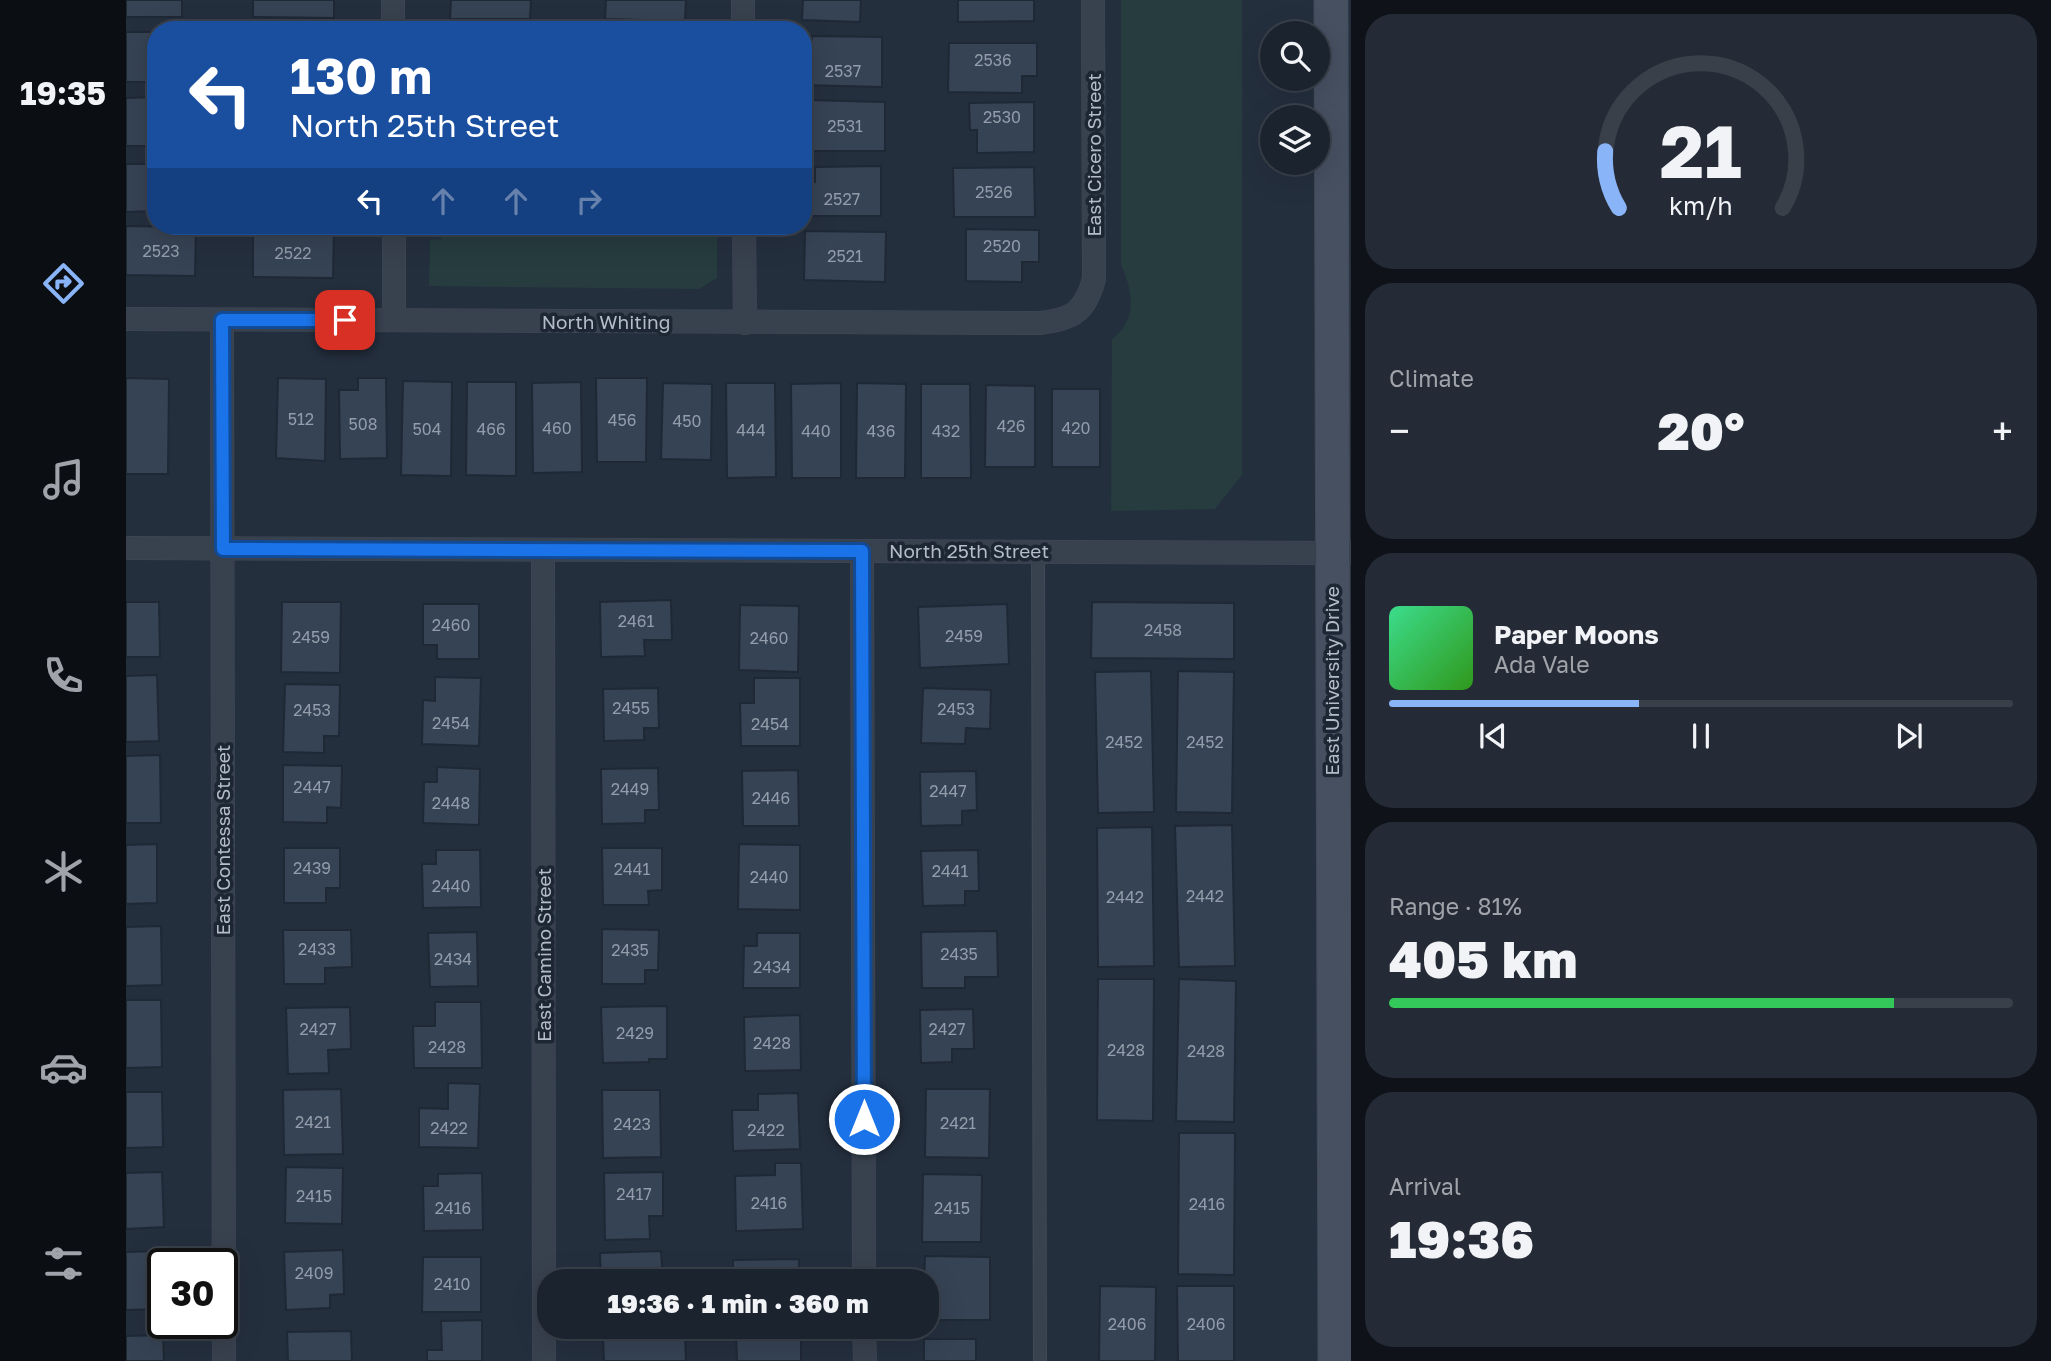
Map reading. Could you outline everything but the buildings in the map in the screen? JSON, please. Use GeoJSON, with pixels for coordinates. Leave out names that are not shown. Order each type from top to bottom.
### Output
{"type":"FeatureCollection","features":[{"type":"Feature","properties":{"kind":"main road","name":"East University Drive"},"geometry":{"type":"LineString","coordinates":[[1331,0],[1342,553],[1335,1361]]}},
{"type":"Feature","properties":{"kind":"street"},"geometry":{"type":"LineString","coordinates":[[393,0],[393,21]]}},
{"type":"Feature","properties":{"kind":"street"},"geometry":{"type":"LineString","coordinates":[[743,0],[743,21]]}},
{"type":"Feature","properties":{"kind":"street","name":"East Cicero Street"},"geometry":{"type":"LineString","coordinates":[[1083,309],[1090,295],[1094,265],[1093,0]]}},
{"type":"Feature","properties":{"kind":"street"},"geometry":{"type":"LineString","coordinates":[[394,235],[394,320]]}},
{"type":"Feature","properties":{"kind":"street"},"geometry":{"type":"LineString","coordinates":[[744,235],[745,323]]}},
{"type":"Feature","properties":{"kind":"street","name":"North Whiting"},"geometry":{"type":"LineString","coordinates":[[126,319],[1040,324],[1063,319],[1083,309]]}},
{"type":"Feature","properties":{"kind":"street","name":"East Contessa Street"},"geometry":{"type":"LineString","coordinates":[[222,320],[224,1361]]}},
{"type":"Feature","properties":{"kind":"street","name":"North 25th Street"},"geometry":{"type":"LineString","coordinates":[[126,548],[1342,553]]}},
{"type":"Feature","properties":{"kind":"street","name":"East Camino Street"},"geometry":{"type":"LineString","coordinates":[[543,550],[544,1361]]}},
{"type":"Feature","properties":{"kind":"street"},"geometry":{"type":"LineString","coordinates":[[862,551],[864,1269]]}},
{"type":"Feature","properties":{"kind":"street"},"geometry":{"type":"LineString","coordinates":[[864,1339],[864,1361]]}},
{"type":"Feature","properties":{"kind":"lane"},"geometry":{"type":"LineString","coordinates":[[1038,552],[1040,1361]]}},
{"type":"Feature","properties":{"kind":"green space"},"geometry":{"type":"Polygon","coordinates":[[[1121,0],[1242,0],[1242,475],[1215,509],[1111,511],[1112,339],[1126,323],[1131,305],[1121,265],[1121,0]]]}},
{"type":"Feature","properties":{"kind":"green space"},"geometry":{"type":"Polygon","coordinates":[[[442,235],[717,235],[717,278],[699,289],[429,286],[430,240],[441,239],[442,235]]]}},
{"type":"Feature","properties":{"kind":"route"},"geometry":{"type":"LineString","coordinates":[[345,320],[222,320],[223,549],[862,551],[864,1119]]}}]}
